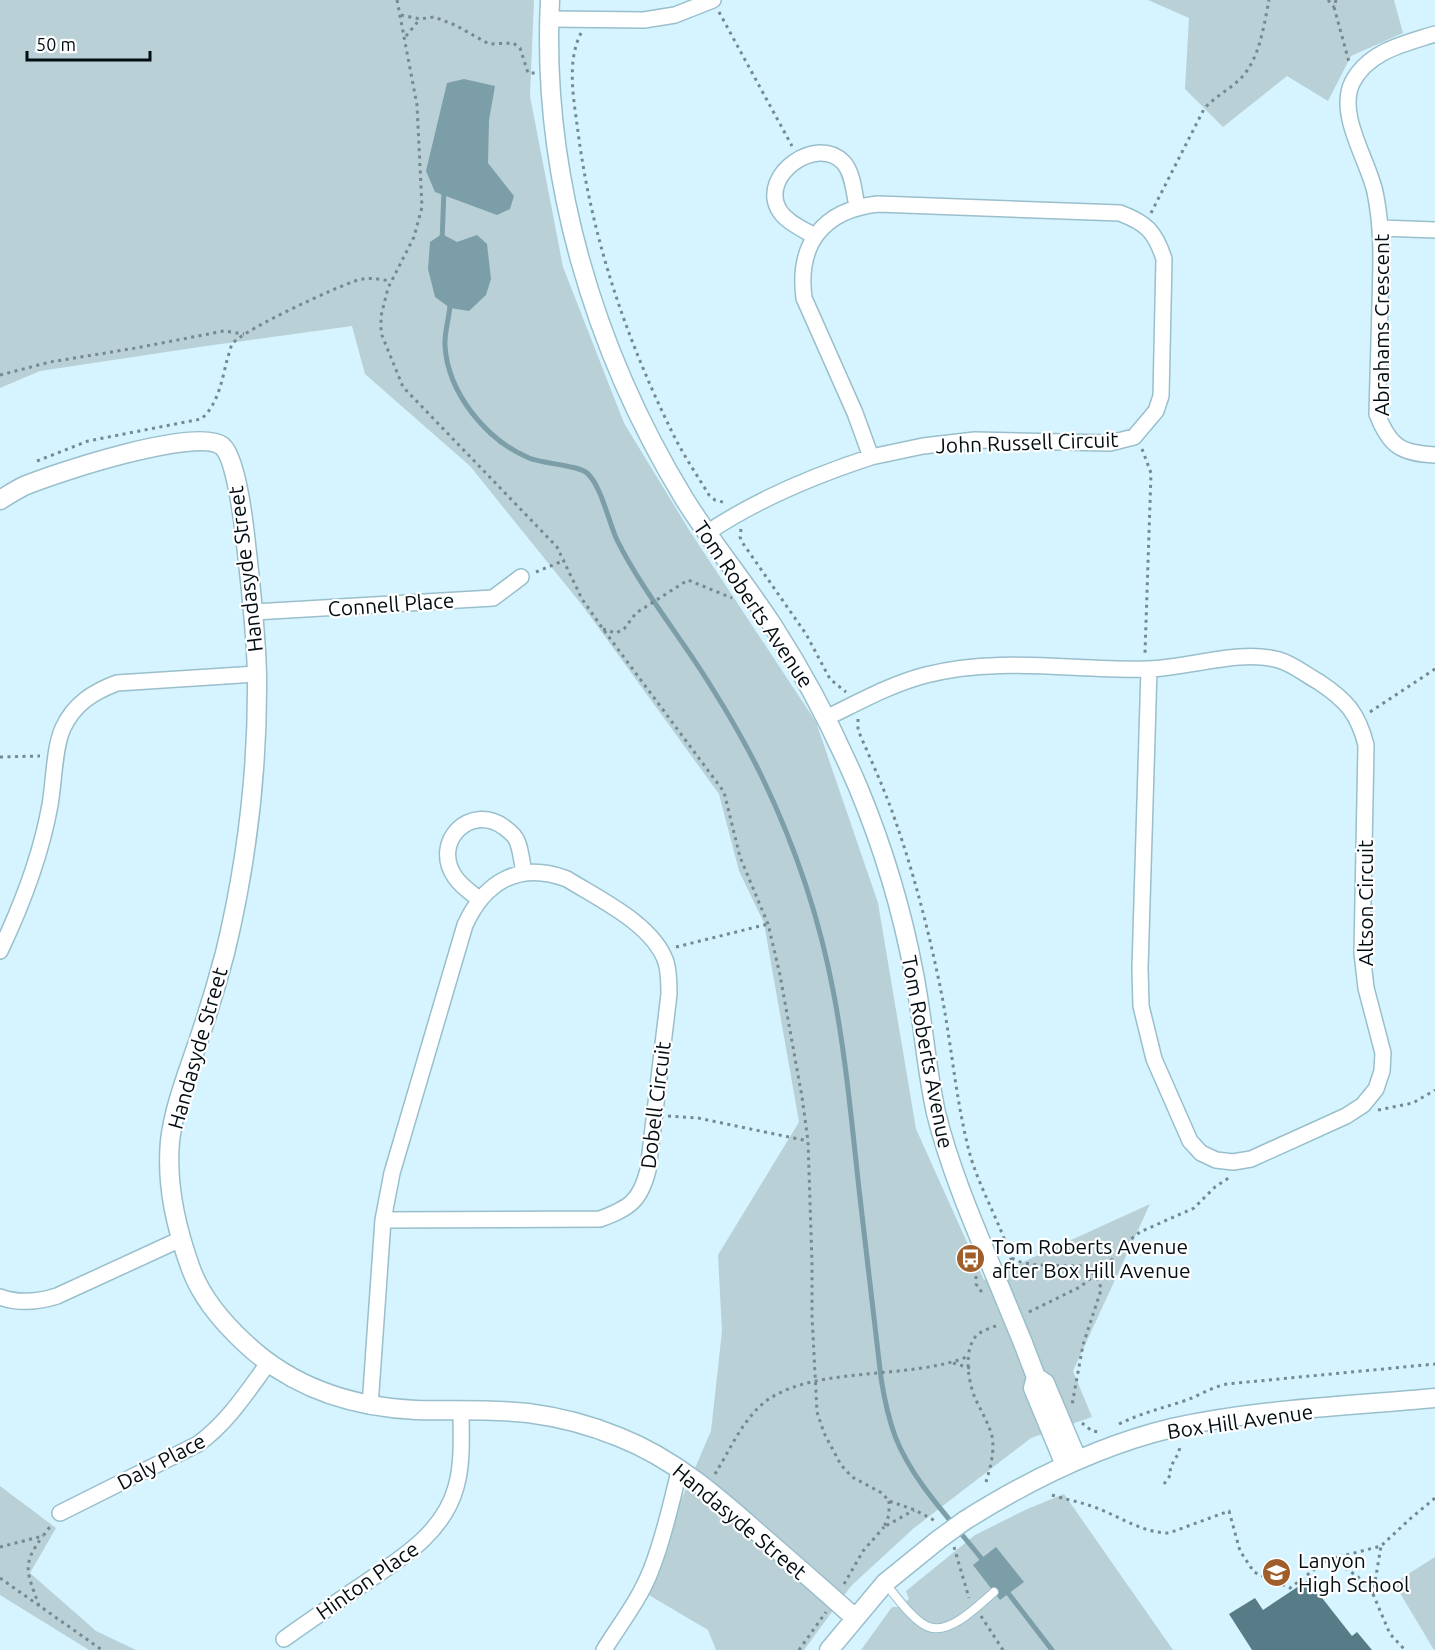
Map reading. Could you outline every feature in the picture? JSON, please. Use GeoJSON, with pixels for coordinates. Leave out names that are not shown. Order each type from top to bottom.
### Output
{"type":"FeatureCollection","features":[{"type":"Feature","properties":{"kind":"street","name":"Tom Roberts Avenue"},"geometry":{"type":"LineString","coordinates":[[550,0],[549,58],[555,136],[577,250],[592,302],[629,396],[646,432],[685,500],[772,624],[826,718],[859,788],[888,870],[914,975],[936,1109],[950,1163],[1036,1377],[1045,1383],[1071,1462]]}},
{"type":"Feature","properties":{"kind":"street"},"geometry":{"type":"LineString","coordinates":[[549,19],[644,20],[675,15],[713,0]]}},
{"type":"Feature","properties":{"kind":"street","name":"Abrahams Crescent"},"geometry":{"type":"LineString","coordinates":[[1435,34],[1387,50],[1372,58],[1358,73],[1351,85],[1347,100],[1349,115],[1374,190],[1381,228],[1377,414],[1384,432],[1397,446],[1414,454],[1435,455]]}},
{"type":"Feature","properties":{"kind":"street"},"geometry":{"type":"LineString","coordinates":[[814,236],[785,217],[778,208],[775,197],[777,185],[783,173],[792,164],[809,154],[828,154],[843,162],[849,171],[856,206]]}},
{"type":"Feature","properties":{"kind":"street"},"geometry":{"type":"LineString","coordinates":[[871,457],[855,413],[804,298],[801,278],[805,256],[814,236],[828,222],[856,206],[878,204],[1120,213],[1143,224]]}},
{"type":"Feature","properties":{"kind":"street","name":"John Russell Circuit"},"geometry":{"type":"LineString","coordinates":[[707,533],[754,504],[828,471],[871,457],[923,446],[975,440],[1110,444],[1134,437],[1156,411],[1161,396],[1164,259],[1158,240],[1143,224]]}},
{"type":"Feature","properties":{"kind":"street"},"geometry":{"type":"LineString","coordinates":[[1381,228],[1435,230]]}},
{"type":"Feature","properties":{"kind":"street","name":"Handasyde Street"},"geometry":{"type":"LineString","coordinates":[[0,500],[21,487],[82,465],[113,456],[196,441],[218,442],[227,450],[232,462],[245,535],[254,612],[257,674],[256,754],[242,875],[224,956],[179,1097],[171,1139],[169,1180],[175,1220],[194,1276],[225,1325],[253,1351],[291,1378],[316,1390],[370,1406],[415,1410],[528,1413],[575,1422],[619,1437],[680,1468],[725,1503],[855,1618]]}},
{"type":"Feature","properties":{"kind":"street","name":"Connell Place"},"geometry":{"type":"LineString","coordinates":[[254,612],[494,598],[521,577]]}},
{"type":"Feature","properties":{"kind":"street","name":"Altson Circuit"},"geometry":{"type":"LineString","coordinates":[[826,718],[867,697],[907,681],[969,667],[1010,665],[1149,669],[1254,656],[1290,664],[1334,692],[1350,706],[1358,720],[1366,745],[1362,952],[1366,988],[1383,1053],[1382,1071],[1376,1089],[1363,1104],[1346,1116],[1251,1159],[1233,1162],[1216,1160],[1201,1153],[1190,1141],[1154,1059],[1141,1006],[1140,968],[1149,669]]}},
{"type":"Feature","properties":{"kind":"street"},"geometry":{"type":"LineString","coordinates":[[0,951],[35,864],[50,806],[62,729],[73,711],[98,690],[117,683],[257,674]]}},
{"type":"Feature","properties":{"kind":"street"},"geometry":{"type":"LineString","coordinates":[[479,899],[460,884],[449,865],[448,844],[465,824],[485,819],[496,822],[510,831],[517,839],[524,873]]}},
{"type":"Feature","properties":{"kind":"street","name":"Dobell Circuit"},"geometry":{"type":"LineString","coordinates":[[370,1406],[383,1220],[392,1173],[465,925],[479,899],[504,879],[535,872],[557,875],[567,879],[637,924],[654,939],[668,970],[669,994],[644,1185],[635,1199],[623,1211],[600,1220],[383,1220]]}},
{"type":"Feature","properties":{"kind":"street"},"geometry":{"type":"LineString","coordinates":[[0,1297],[22,1302],[51,1298],[181,1239]]}},
{"type":"Feature","properties":{"kind":"street","name":"Daly Place"},"geometry":{"type":"LineString","coordinates":[[60,1513],[198,1444],[217,1430],[232,1413],[269,1362]]}},
{"type":"Feature","properties":{"kind":"street","name":"Box Hill Avenue"},"geometry":{"type":"LineString","coordinates":[[829,1650],[885,1583],[942,1536],[1003,1496],[1071,1462],[1132,1440],[1198,1423],[1256,1414],[1435,1398]]}},
{"type":"Feature","properties":{"kind":"street","name":"Hinton Place"},"geometry":{"type":"LineString","coordinates":[[284,1639],[408,1554],[429,1535],[445,1513],[456,1489],[461,1464],[461,1410]]}},
{"type":"Feature","properties":{"kind":"street"},"geometry":{"type":"LineString","coordinates":[[604,1650],[651,1571],[680,1468]]}},
{"type":"Feature","properties":{"kind":"lane"},"geometry":{"type":"LineString","coordinates":[[885,1583],[915,1617],[929,1628],[941,1629],[957,1623],[994,1592]]}},
{"type":"Feature","properties":{"kind":"path"},"geometry":{"type":"LineString","coordinates":[[397,0],[417,105],[422,207],[414,237],[390,281],[381,316],[381,333],[403,387],[557,547],[582,599],[724,792],[740,857],[768,924],[780,975],[802,1097],[808,1141],[814,1381],[820,1422],[842,1465],[852,1477],[882,1493],[889,1502],[915,1510],[932,1519],[942,1536],[956,1550],[969,1598],[1003,1650]]}},
{"type":"Feature","properties":{"kind":"path"},"geometry":{"type":"LineString","coordinates":[[713,0],[800,159]]}},
{"type":"Feature","properties":{"kind":"path"},"geometry":{"type":"LineString","coordinates":[[1143,224],[1185,149],[1204,109],[1244,74],[1252,62],[1262,36],[1269,0]]}},
{"type":"Feature","properties":{"kind":"path"},"geometry":{"type":"LineString","coordinates":[[1328,0],[1334,7],[1351,69],[1358,73]]}},
{"type":"Feature","properties":{"kind":"path"},"geometry":{"type":"LineString","coordinates":[[1334,7],[1336,0]]}},
{"type":"Feature","properties":{"kind":"path"},"geometry":{"type":"LineString","coordinates":[[401,15],[409,19],[420,20],[434,17],[489,44],[513,44],[520,48],[528,73]]}},
{"type":"Feature","properties":{"kind":"path"},"geometry":{"type":"LineString","coordinates":[[405,38],[420,20]]}},
{"type":"Feature","properties":{"kind":"path"},"geometry":{"type":"LineString","coordinates":[[29,465],[88,441],[201,418],[208,413],[216,399],[232,344],[244,334],[357,281],[372,278],[390,281]]}},
{"type":"Feature","properties":{"kind":"path"},"geometry":{"type":"LineString","coordinates":[[0,375],[50,362],[224,331],[244,334]]}},
{"type":"Feature","properties":{"kind":"path"},"geometry":{"type":"LineString","coordinates":[[1134,437],[1144,453],[1151,473],[1145,661],[1149,669]]}},
{"type":"Feature","properties":{"kind":"path"},"geometry":{"type":"LineString","coordinates":[[521,577],[565,560]]}},
{"type":"Feature","properties":{"kind":"path"},"geometry":{"type":"LineString","coordinates":[[614,644],[616,633],[624,628],[636,613],[688,580],[734,598],[739,603]]}},
{"type":"Feature","properties":{"kind":"path"},"geometry":{"type":"LineString","coordinates":[[603,629],[616,633]]}},
{"type":"Feature","properties":{"kind":"path"},"geometry":{"type":"LineString","coordinates":[[1358,720],[1435,669]]}},
{"type":"Feature","properties":{"kind":"path"},"geometry":{"type":"LineString","coordinates":[[0,758],[24,756],[57,758]]}},
{"type":"Feature","properties":{"kind":"path"},"geometry":{"type":"LineString","coordinates":[[661,953],[768,924]]}},
{"type":"Feature","properties":{"kind":"path"},"geometry":{"type":"LineString","coordinates":[[1372,1111],[1413,1102],[1435,1090]]}},
{"type":"Feature","properties":{"kind":"path"},"geometry":{"type":"LineString","coordinates":[[655,1114],[698,1118],[808,1141]]}},
{"type":"Feature","properties":{"kind":"path"},"geometry":{"type":"LineString","coordinates":[[1019,1316],[1080,1287],[1106,1266],[1140,1232],[1194,1208],[1215,1187],[1238,1173]]}},
{"type":"Feature","properties":{"kind":"path"},"geometry":{"type":"LineString","coordinates":[[1012,1258],[1033,1264],[1083,1266],[1089,1268],[1101,1284],[1083,1345],[1072,1405]]}},
{"type":"Feature","properties":{"kind":"path"},"geometry":{"type":"LineString","coordinates":[[986,1482],[992,1460],[992,1439],[987,1420],[975,1397],[969,1356],[972,1342],[979,1333],[999,1325]]}},
{"type":"Feature","properties":{"kind":"path"},"geometry":{"type":"LineString","coordinates":[[711,1481],[740,1432],[757,1409],[780,1394],[814,1381],[952,1363],[969,1356]]}},
{"type":"Feature","properties":{"kind":"path"},"geometry":{"type":"LineString","coordinates":[[952,1363],[969,1368]]}},
{"type":"Feature","properties":{"kind":"path"},"geometry":{"type":"LineString","coordinates":[[1112,1428],[1139,1414],[1187,1400],[1219,1385],[1435,1364]]}},
{"type":"Feature","properties":{"kind":"path"},"geometry":{"type":"LineString","coordinates":[[1067,1395],[1076,1412]]}},
{"type":"Feature","properties":{"kind":"path"},"geometry":{"type":"LineString","coordinates":[[1079,1420],[1092,1431],[1103,1433]]}},
{"type":"Feature","properties":{"kind":"path"},"geometry":{"type":"LineString","coordinates":[[1052,1495],[1089,1505],[1159,1533],[1169,1533],[1229,1511],[1240,1551],[1254,1572],[1290,1588],[1327,1560],[1381,1546],[1435,1498]]}},
{"type":"Feature","properties":{"kind":"path"},"geometry":{"type":"LineString","coordinates":[[889,1502],[889,1515],[884,1527],[915,1510]]}},
{"type":"Feature","properties":{"kind":"path"},"geometry":{"type":"LineString","coordinates":[[40,1607],[27,1564],[31,1552],[60,1513]]}},
{"type":"Feature","properties":{"kind":"path"},"geometry":{"type":"LineString","coordinates":[[0,1546],[43,1536]]}},
{"type":"Feature","properties":{"kind":"path"},"geometry":{"type":"LineString","coordinates":[[1373,1594],[1381,1546]]}},
{"type":"Feature","properties":{"kind":"path"},"geometry":{"type":"LineString","coordinates":[[1336,1556],[1341,1565],[1358,1576],[1373,1594],[1390,1634],[1405,1650]]}},
{"type":"Feature","properties":{"kind":"path"},"geometry":{"type":"LineString","coordinates":[[0,1578],[102,1650]]}},
{"type":"Feature","properties":{"kind":"shaded area"},"geometry":{"type":"Polygon","coordinates":[[[0,0],[534,0],[530,96],[563,267],[624,423],[691,533],[816,722],[878,903],[916,1129],[984,1280],[1150,1204],[1073,1371],[1092,1417],[1031,1438],[914,1528],[851,1586],[804,1650],[716,1650],[708,1630],[642,1591],[711,1431],[722,1331],[718,1255],[799,1122],[764,923],[739,871],[719,794],[582,605],[470,466],[365,374],[352,326],[40,371],[0,388],[0,0]]]}},
{"type":"Feature","properties":{"kind":"shaded area"},"geometry":{"type":"Polygon","coordinates":[[[1148,0],[1394,0],[1403,33],[1351,56],[1328,101],[1287,76],[1223,127],[1185,89],[1189,18],[1148,0]]]}},
{"type":"Feature","properties":{"kind":"shaded area"},"geometry":{"type":"Polygon","coordinates":[[[464,79],[495,86],[489,120],[488,163],[514,196],[510,209],[497,215],[435,192],[426,171],[447,83],[464,79]]]}},
{"type":"Feature","properties":{"kind":"shaded area"},"geometry":{"type":"Polygon","coordinates":[[[442,234],[457,242],[477,235],[487,244],[491,279],[486,295],[469,311],[450,308],[435,297],[428,269],[430,242],[442,234]]]}},
{"type":"Feature","properties":{"kind":"shaded area"},"geometry":{"type":"Polygon","coordinates":[[[0,1486],[56,1528],[30,1573],[96,1631],[136,1650],[89,1650],[0,1595],[0,1486]]]}},
{"type":"Feature","properties":{"kind":"shaded area"},"geometry":{"type":"Polygon","coordinates":[[[1064,1494],[1173,1650],[861,1650],[892,1607],[899,1607],[909,1599],[906,1591],[975,1535],[1064,1494]]]}},
{"type":"Feature","properties":{"kind":"shaded area"},"geometry":{"type":"Polygon","coordinates":[[[996,1547],[1024,1582],[1000,1600],[973,1565],[996,1547]]]}},
{"type":"Feature","properties":{"kind":"shaded area"},"geometry":{"type":"Polygon","coordinates":[[[1435,1557],[1435,1650],[1434,1650],[1394,1583],[1435,1557]]]}},
{"type":"Feature","properties":{"kind":"building"},"geometry":{"type":"Polygon","coordinates":[[[1308,1580],[1352,1636],[1357,1632],[1372,1650],[1252,1650],[1229,1614],[1255,1598],[1263,1610],[1308,1580]]]}},
{"type":"Feature","properties":{"kind":"waterway"},"geometry":{"type":"LineString","coordinates":[[442,241],[444,190]]}},
{"type":"Feature","properties":{"kind":"waterway"},"geometry":{"type":"LineString","coordinates":[[450,303],[445,335],[448,364],[453,381],[472,413],[498,440],[513,450],[535,460],[582,470],[592,479],[601,495],[617,540],[626,557],[732,721],[773,801],[805,882],[834,995],[842,1043],[881,1378],[888,1414],[895,1436],[912,1470],[985,1563]]}},
{"type":"Feature","properties":{"kind":"waterway"},"geometry":{"type":"LineString","coordinates":[[1005,1589],[1052,1650]]}},
{"type":"Feature","properties":{"kind":"place","name":"Tom Roberts Avenue after Box Hill Avenue"},"geometry":{"type":"Point","coordinates":[971,1258]}},
{"type":"Feature","properties":{"kind":"place","name":"Lanyon High School"},"geometry":{"type":"Point","coordinates":[1277,1572]}}]}
